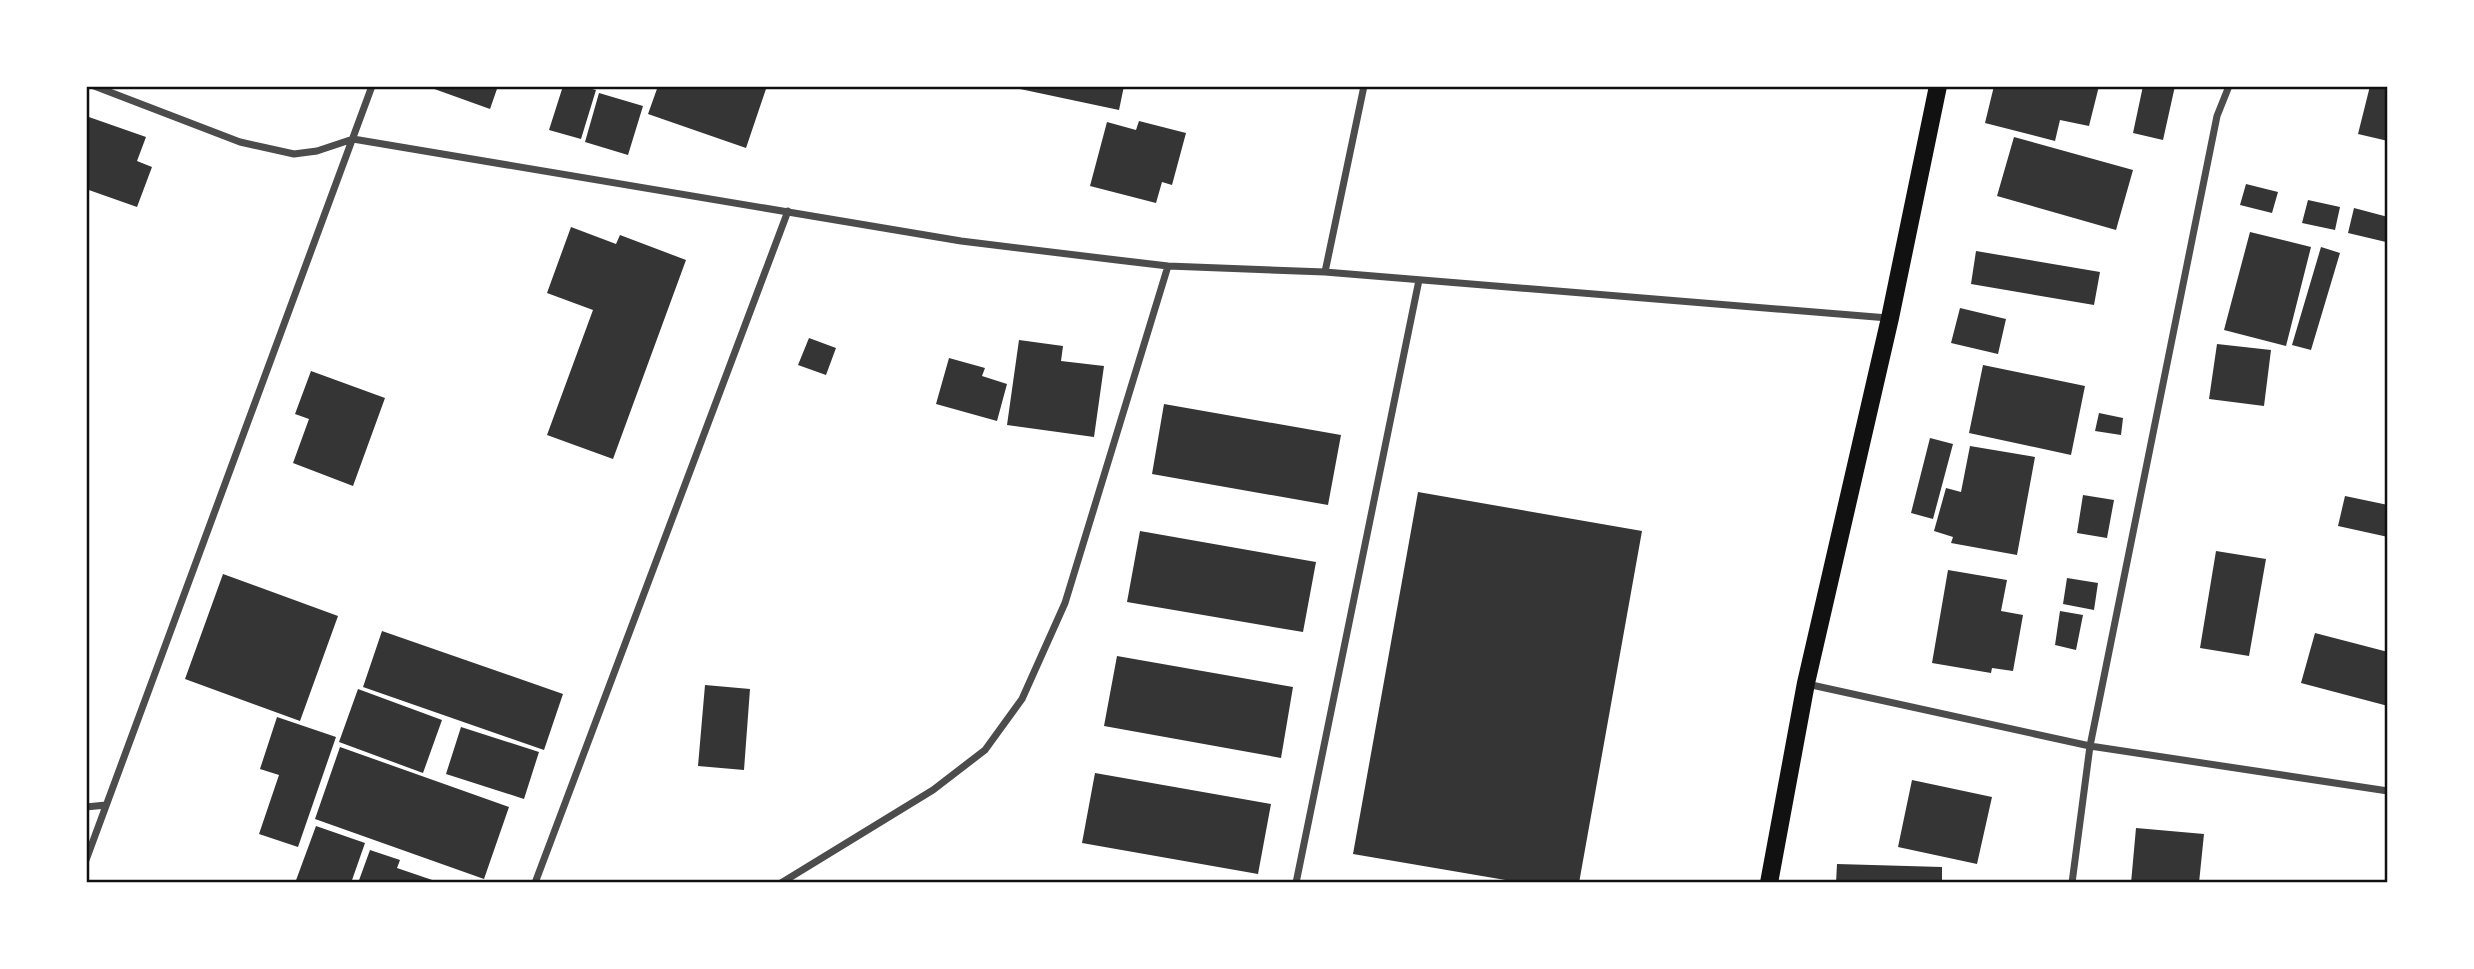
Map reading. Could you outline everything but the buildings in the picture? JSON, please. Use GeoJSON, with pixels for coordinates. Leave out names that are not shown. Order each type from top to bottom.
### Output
{"type":"FeatureCollection","features":[{"type":"Feature","properties":{"kind":"main road"},"geometry":{"type":"LineString","coordinates":[[1769,883],[1806,683],[1890,318],[1938,86]]}},
{"type":"Feature","properties":{"kind":"street"},"geometry":{"type":"LineString","coordinates":[[94,86],[240,142],[294,154],[317,151],[353,139],[961,242],[1168,265],[1325,272],[1890,318]]}},
{"type":"Feature","properties":{"kind":"street"},"geometry":{"type":"LineString","coordinates":[[86,860],[372,86]]}},
{"type":"Feature","properties":{"kind":"street"},"geometry":{"type":"LineString","coordinates":[[1325,272],[1364,86]]}},
{"type":"Feature","properties":{"kind":"street"},"geometry":{"type":"LineString","coordinates":[[2072,883],[2090,746],[2217,116],[2229,86]]}},
{"type":"Feature","properties":{"kind":"street"},"geometry":{"type":"LineString","coordinates":[[535,883],[788,211]]}},
{"type":"Feature","properties":{"kind":"street"},"geometry":{"type":"LineString","coordinates":[[781,883],[933,790],[985,750],[1022,699],[1065,603],[1168,265]]}},
{"type":"Feature","properties":{"kind":"street"},"geometry":{"type":"LineString","coordinates":[[1296,883],[1419,280]]}},
{"type":"Feature","properties":{"kind":"street"},"geometry":{"type":"LineString","coordinates":[[1806,683],[2090,746],[2388,791]]}},
{"type":"Feature","properties":{"kind":"street"},"geometry":{"type":"LineString","coordinates":[[86,807],[106,805]]}}]}
